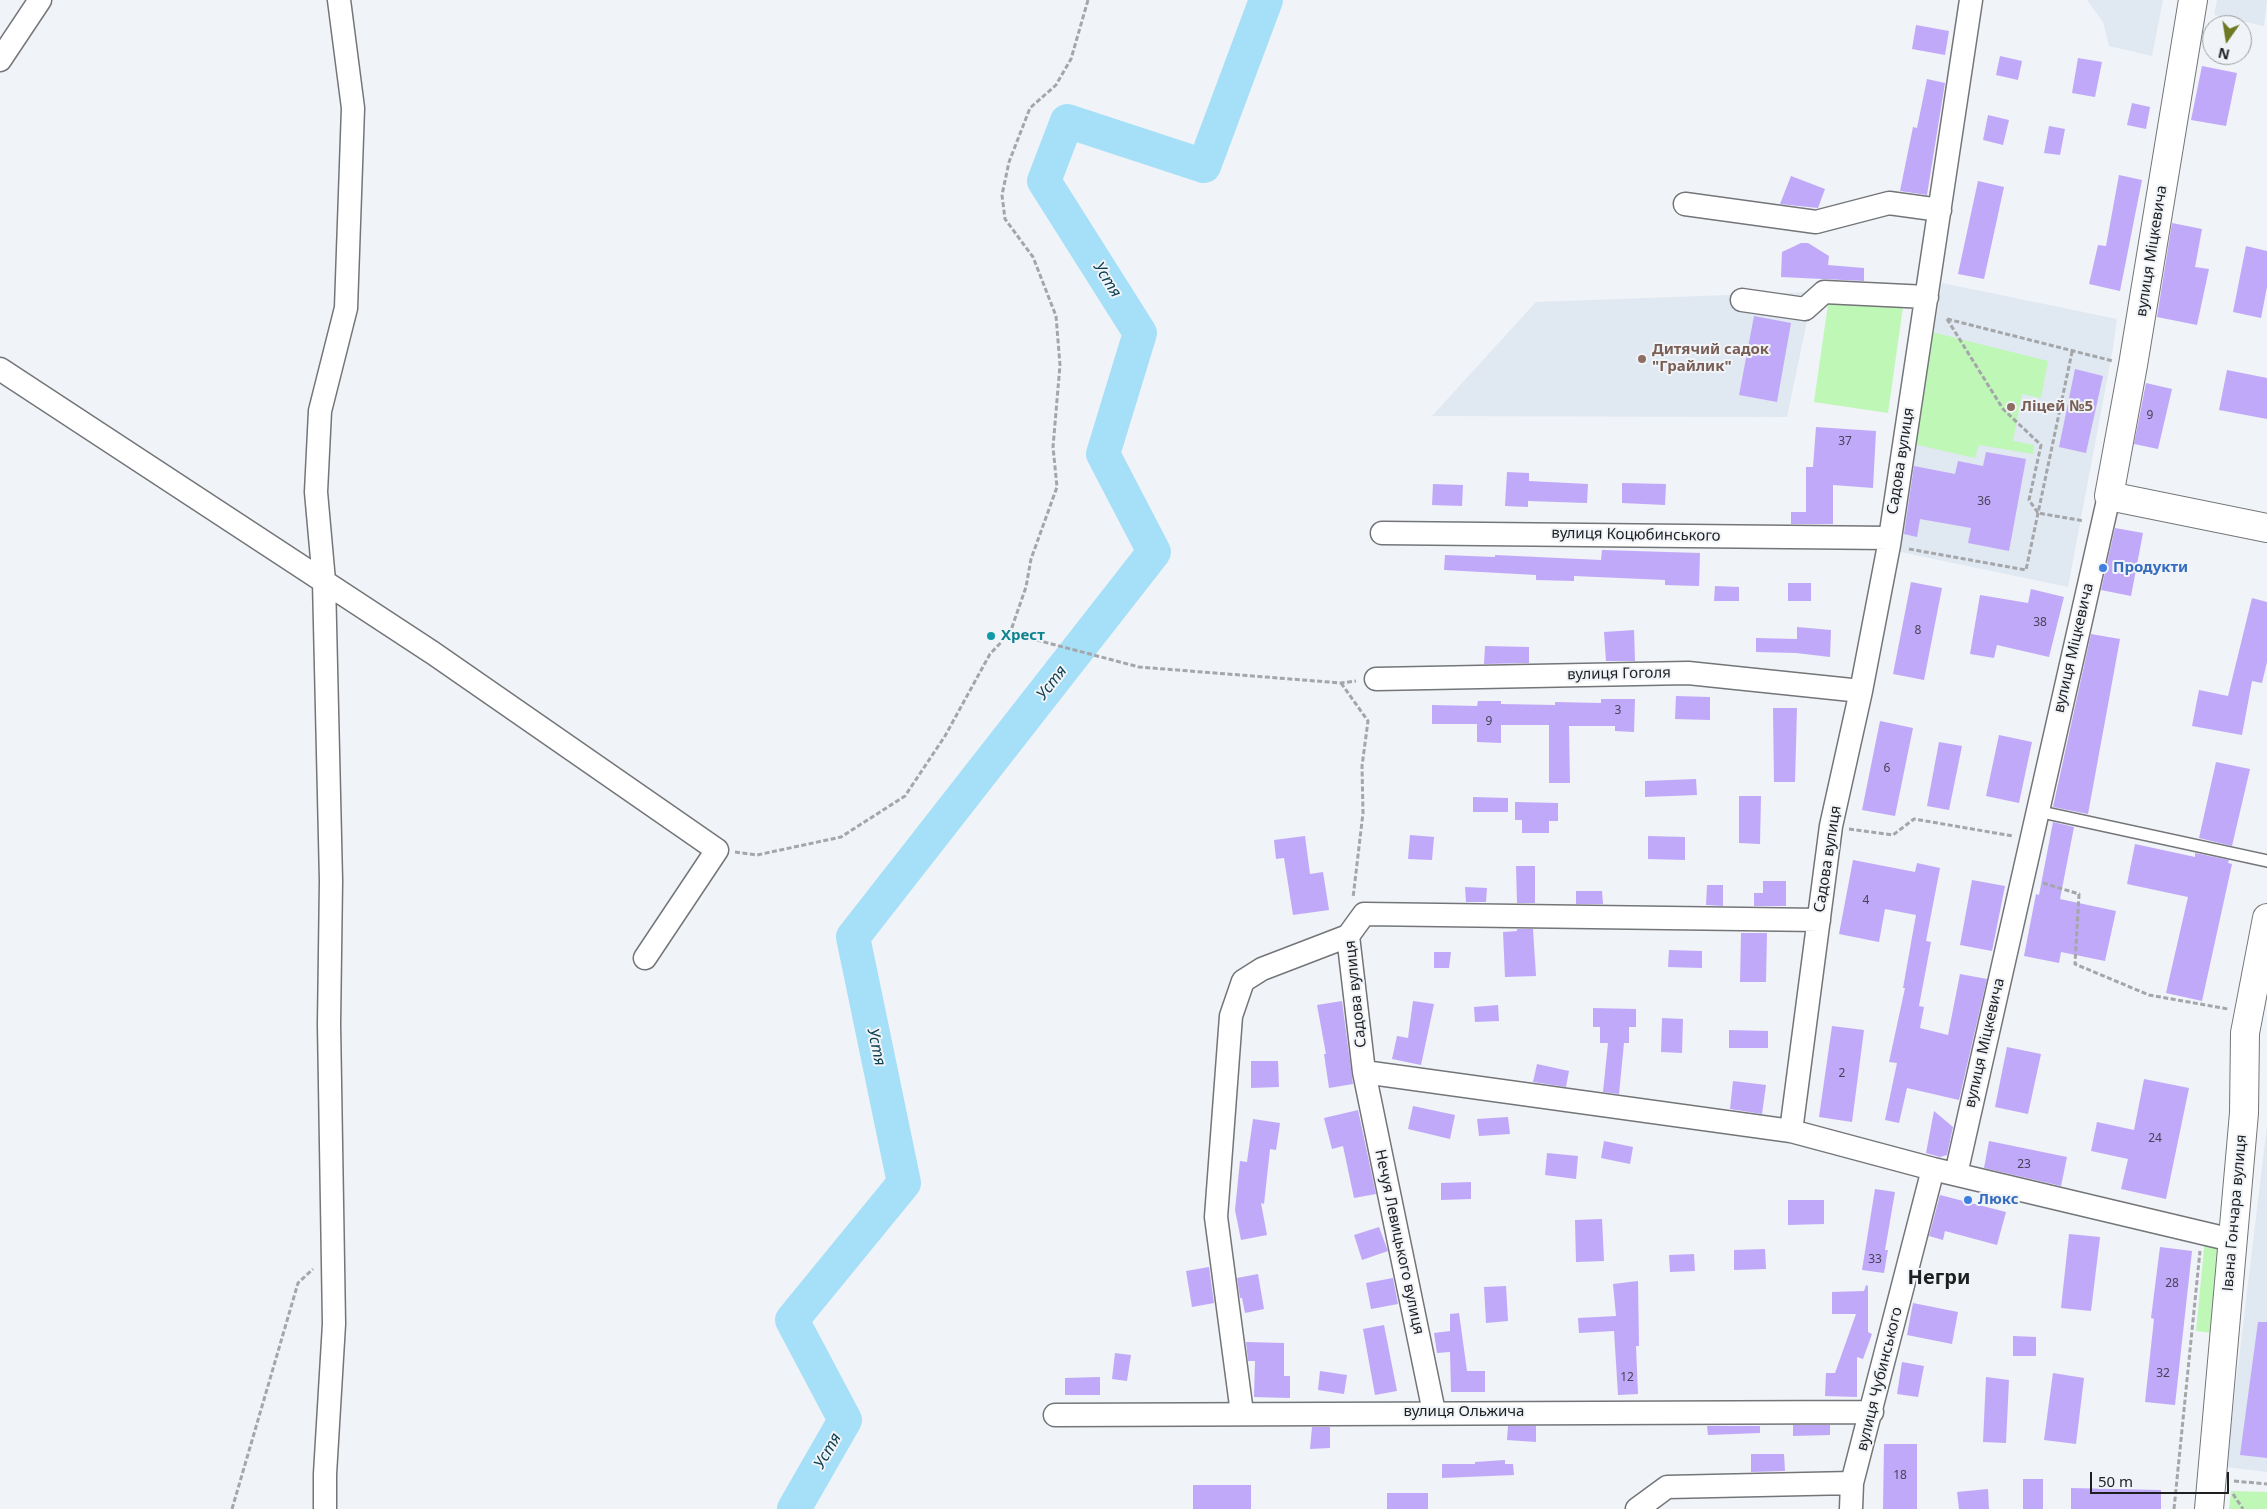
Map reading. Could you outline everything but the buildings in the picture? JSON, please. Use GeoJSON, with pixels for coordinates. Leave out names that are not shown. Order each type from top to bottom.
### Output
{"type":"FeatureCollection","features":[{"type":"Feature","properties":{"kind":"street"},"geometry":{"type":"LineString","coordinates":[[0,60],[40,0]]}},
{"type":"Feature","properties":{"kind":"street"},"geometry":{"type":"LineString","coordinates":[[325,1509],[325,1474],[334,1324],[329,1034],[331,881],[324,581],[316,492],[320,410],[346,308],[353,108],[339,0]]}},
{"type":"Feature","properties":{"kind":"street","name":"Садова вулиця"},"geometry":{"type":"LineString","coordinates":[[1791,1131],[1831,826],[1861,691],[1889,541],[1971,0]]}},
{"type":"Feature","properties":{"kind":"street","name":"вулиця Міцкевича"},"geometry":{"type":"LineString","coordinates":[[1956,1174],[2108,496],[2133,365],[2193,0]]}},
{"type":"Feature","properties":{"kind":"street"},"geometry":{"type":"LineString","coordinates":[[1685,204],[1816,222],[1889,203],[1940,210]]}},
{"type":"Feature","properties":{"kind":"street"},"geometry":{"type":"LineString","coordinates":[[1742,300],[1805,309],[1824,292],[1926,303]]}},
{"type":"Feature","properties":{"kind":"street"},"geometry":{"type":"LineString","coordinates":[[0,369],[433,653],[716,850],[645,958]]}},
{"type":"Feature","properties":{"kind":"street"},"geometry":{"type":"LineString","coordinates":[[2108,496],[2267,528]]}},
{"type":"Feature","properties":{"kind":"street","name":"вулиця Коцюбинського"},"geometry":{"type":"LineString","coordinates":[[1382,533],[1889,541]]}},
{"type":"Feature","properties":{"kind":"street","name":"вулиця Гоголя"},"geometry":{"type":"LineString","coordinates":[[1376,679],[1688,673],[1861,691]]}},
{"type":"Feature","properties":{"kind":"street","name":"Садова вулиця"},"geometry":{"type":"LineString","coordinates":[[1364,1072],[1348,936],[1364,914],[1819,920]]}},
{"type":"Feature","properties":{"kind":"street","name":"Івана Гончара вулиця"},"geometry":{"type":"LineString","coordinates":[[2208,1509],[2244,1113],[2245,1033],[2267,918]]}},
{"type":"Feature","properties":{"kind":"street"},"geometry":{"type":"LineString","coordinates":[[1242,1413],[1216,1217],[1231,1016],[1243,981],[1262,968],[1348,936]]}},
{"type":"Feature","properties":{"kind":"street"},"geometry":{"type":"LineString","coordinates":[[1364,1072],[1791,1131],[1933,1169],[2232,1240]]}},
{"type":"Feature","properties":{"kind":"street","name":"Нечуя Левицького вулиця"},"geometry":{"type":"LineString","coordinates":[[1364,1072],[1434,1412]]}},
{"type":"Feature","properties":{"kind":"street","name":"вулиця Чубинського"},"geometry":{"type":"LineString","coordinates":[[1851,1509],[1852,1483],[1872,1412],[1933,1169]]}},
{"type":"Feature","properties":{"kind":"street","name":"вулиця Ольжича"},"geometry":{"type":"LineString","coordinates":[[1055,1415],[1434,1412],[1872,1412]]}},
{"type":"Feature","properties":{"kind":"street"},"geometry":{"type":"LineString","coordinates":[[1638,1509],[1667,1487],[1852,1483]]}},
{"type":"Feature","properties":{"kind":"lane"},"geometry":{"type":"LineString","coordinates":[[2038,811],[2267,861]]}},
{"type":"Feature","properties":{"kind":"path"},"geometry":{"type":"LineString","coordinates":[[716,850],[757,855],[841,837],[905,796],[945,736],[990,654],[1010,633],[1026,587],[1031,559],[1057,487],[1054,447],[1060,365],[1056,316],[1033,257],[1005,219],[1002,195],[1009,162],[1030,108],[1056,84],[1072,59],[1088,0]]}},
{"type":"Feature","properties":{"kind":"path"},"geometry":{"type":"LineString","coordinates":[[1926,303],[1947,320],[2003,409],[2041,445],[2029,500],[2038,513],[2102,525]]}},
{"type":"Feature","properties":{"kind":"path"},"geometry":{"type":"LineString","coordinates":[[1947,320],[2072,352],[2133,365]]}},
{"type":"Feature","properties":{"kind":"path"},"geometry":{"type":"LineString","coordinates":[[1889,541],[2026,570],[2072,352]]}},
{"type":"Feature","properties":{"kind":"path"},"geometry":{"type":"LineString","coordinates":[[1010,633],[1139,667],[1341,683],[1376,679]]}},
{"type":"Feature","properties":{"kind":"path"},"geometry":{"type":"LineString","coordinates":[[1341,683],[1368,721],[1362,766],[1363,813],[1348,936]]}},
{"type":"Feature","properties":{"kind":"path"},"geometry":{"type":"LineString","coordinates":[[1831,826],[1893,835],[1914,819],[2031,840]]}},
{"type":"Feature","properties":{"kind":"path"},"geometry":{"type":"LineString","coordinates":[[2023,877],[2079,894],[2075,964],[2148,994],[2231,1010]]}},
{"type":"Feature","properties":{"kind":"path"},"geometry":{"type":"LineString","coordinates":[[2174,1509],[2201,1233]]}},
{"type":"Feature","properties":{"kind":"path"},"geometry":{"type":"LineString","coordinates":[[232,1509],[298,1283],[332,1251]]}},
{"type":"Feature","properties":{"kind":"path"},"geometry":{"type":"LineString","coordinates":[[2230,1481],[2267,1484]]}},
{"type":"Feature","properties":{"kind":"shaded area"},"geometry":{"type":"Polygon","coordinates":[[[2087,0],[2163,0],[2152,56],[2109,46],[2103,22],[2087,0]]]}},
{"type":"Feature","properties":{"kind":"shaded area"},"geometry":{"type":"Polygon","coordinates":[[[2217,0],[2267,0],[2264,26],[2252,23],[2252,15],[2214,15],[2217,0]]]}},
{"type":"Feature","properties":{"kind":"shaded area","name":"Ліцей №5"},"geometry":{"type":"Polygon","coordinates":[[[1942,283],[2117,319],[2068,587],[1896,551],[1942,283]]]}},
{"type":"Feature","properties":{"kind":"shaded area","name":"Дитячий садок \"Грайлик\""},"geometry":{"type":"Polygon","coordinates":[[[1813,292],[1787,417],[1432,416],[1536,302],[1813,292]]]}},
{"type":"Feature","properties":{"kind":"shaded area"},"geometry":{"type":"Polygon","coordinates":[[[2267,1126],[2267,1472],[2226,1467],[2267,1126]]]}},
{"type":"Feature","properties":{"kind":"green space"},"geometry":{"type":"Polygon","coordinates":[[[1829,297],[1903,307],[1888,413],[1814,402],[1829,297]]]}},
{"type":"Feature","properties":{"kind":"green space"},"geometry":{"type":"Polygon","coordinates":[[[1932,332],[2048,361],[2041,398],[2022,394],[2013,441],[2034,445],[2033,454],[1979,445],[1975,458],[1914,444],[1932,332]]]}},
{"type":"Feature","properties":{"kind":"green space"},"geometry":{"type":"Polygon","coordinates":[[[2205,1239],[2227,1243],[2219,1334],[2196,1331],[2205,1239]]]}},
{"type":"Feature","properties":{"kind":"green space"},"geometry":{"type":"Polygon","coordinates":[[[2231,1491],[2267,1492],[2267,1509],[2229,1509],[2231,1491]]]}},
{"type":"Feature","properties":{"kind":"waterway","name":"Устя"},"geometry":{"type":"LineString","coordinates":[[794,1509],[845,1420],[792,1320],[904,1183],[853,937],[1154,552],[1103,454],[1140,333],[1044,181],[1067,121],[1204,166],[1266,0]]}},
{"type":"Feature","properties":{"kind":"place","name":"Дитячий садок \"Грайлик\""},"geometry":{"type":"Point","coordinates":[1642,359]}},
{"type":"Feature","properties":{"kind":"place","name":"Ліцей №5"},"geometry":{"type":"Point","coordinates":[2011,407]}},
{"type":"Feature","properties":{"kind":"place","name":"Продукти"},"geometry":{"type":"Point","coordinates":[2103,568]}},
{"type":"Feature","properties":{"kind":"place","name":"Хрест"},"geometry":{"type":"Point","coordinates":[991,636]}},
{"type":"Feature","properties":{"kind":"place","name":"Люкс"},"geometry":{"type":"Point","coordinates":[1968,1200]}},
{"type":"Feature","properties":{"kind":"district","name":"Негри"},"geometry":{"type":"Point","coordinates":[1939,1278]}}]}
